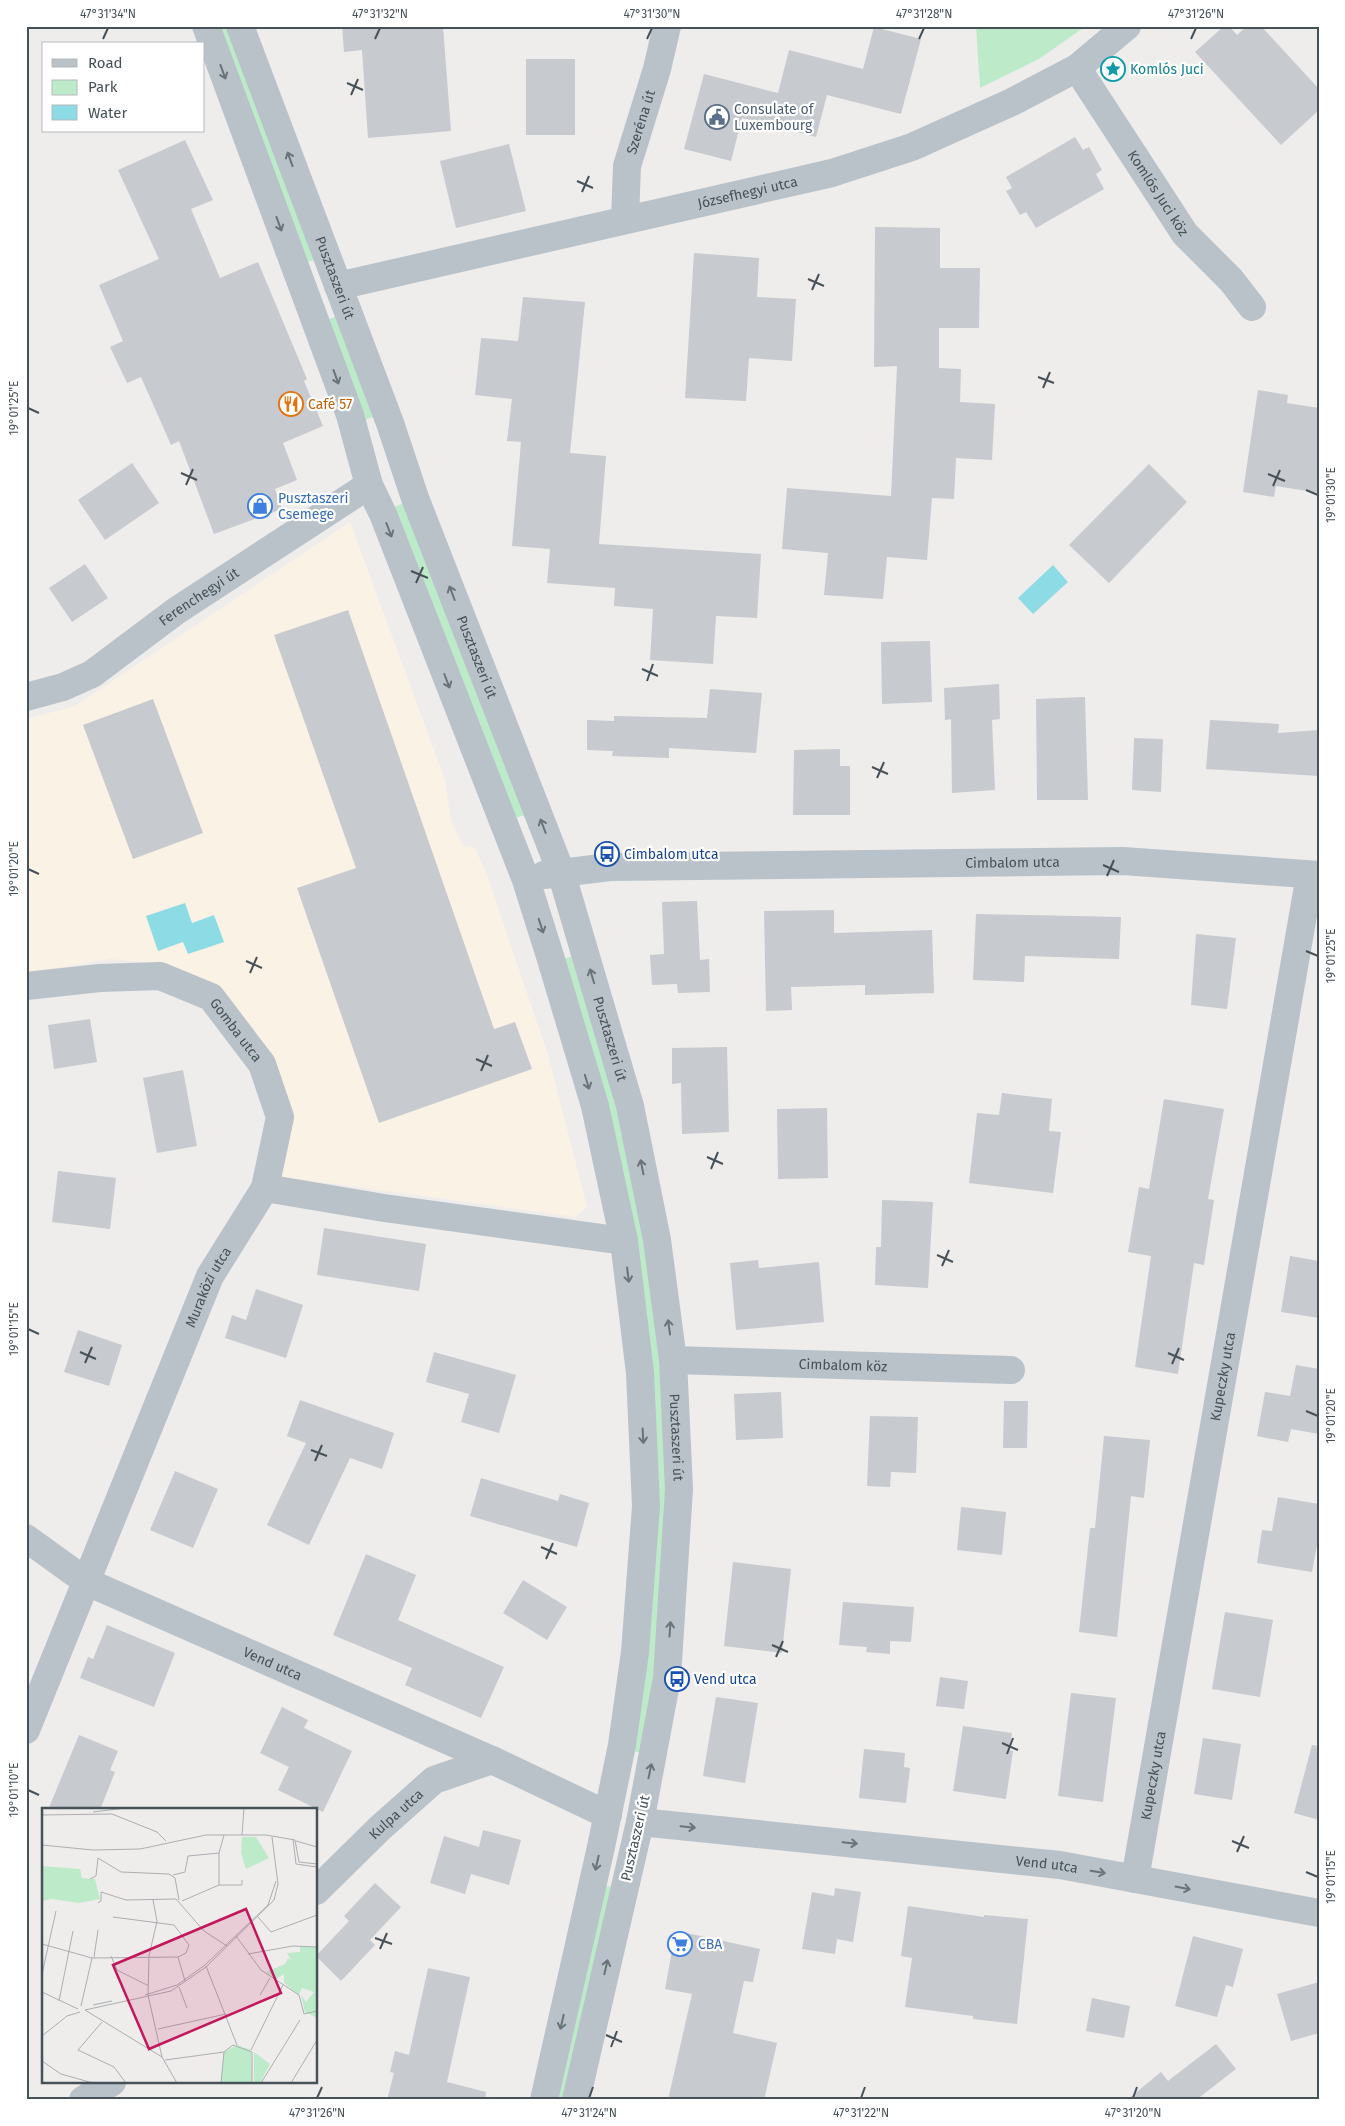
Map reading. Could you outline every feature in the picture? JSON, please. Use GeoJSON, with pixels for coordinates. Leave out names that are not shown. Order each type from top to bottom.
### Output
{"type":"FeatureCollection","features":[{"type":"Feature","properties":{"kind":"street"},"geometry":{"type":"LineString","coordinates":[[206,26],[357,435],[370,485],[526,880],[595,1106],[624,1242],[640,1373],[646,1506],[635,1652],[622,1745],[608,1815],[544,2100]]}},
{"type":"Feature","properties":{"kind":"street","name":"Pusztaszeri út"},"geometry":{"type":"LineString","coordinates":[[240,26],[407,471],[561,872],[630,1106],[657,1240],[673,1360],[679,1489],[667,1678],[640,1822],[576,2100]]}},
{"type":"Feature","properties":{"kind":"street","name":"Szeréna út"},"geometry":{"type":"LineString","coordinates":[[625,219],[627,166],[657,69],[667,26]]}},
{"type":"Feature","properties":{"kind":"street","name":"Józsefhegyi utca"},"geometry":{"type":"LineString","coordinates":[[305,294],[832,173],[912,147],[1012,102],[1077,68],[1128,26]]}},
{"type":"Feature","properties":{"kind":"street","name":"Komlós Juci köz"},"geometry":{"type":"LineString","coordinates":[[1077,68],[1185,234],[1231,280],[1252,307]]}},
{"type":"Feature","properties":{"kind":"street","name":"Ferenchegyi út"},"geometry":{"type":"LineString","coordinates":[[26,697],[63,687],[92,674],[176,611],[370,485],[407,471]]}},
{"type":"Feature","properties":{"kind":"street","name":"Cimbalom utca"},"geometry":{"type":"LineString","coordinates":[[526,880],[561,872],[610,867],[1123,860],[1314,875]]}},
{"type":"Feature","properties":{"kind":"street","name":"Kupeczky utca"},"geometry":{"type":"LineString","coordinates":[[1135,1879],[1314,875]]}},
{"type":"Feature","properties":{"kind":"street","name":"Gomba utca"},"geometry":{"type":"LineString","coordinates":[[26,986],[100,978],[160,976],[211,996],[262,1064],[280,1117],[265,1188]]}},
{"type":"Feature","properties":{"kind":"street"},"geometry":{"type":"LineString","coordinates":[[265,1188],[384,1208],[624,1242]]}},
{"type":"Feature","properties":{"kind":"street","name":"Muraközi utca"},"geometry":{"type":"LineString","coordinates":[[26,1730],[210,1276],[265,1188]]}},
{"type":"Feature","properties":{"kind":"street","name":"Cimbalom köz"},"geometry":{"type":"LineString","coordinates":[[673,1360],[1011,1370]]}},
{"type":"Feature","properties":{"kind":"street","name":"Vend utca"},"geometry":{"type":"LineString","coordinates":[[26,1538],[87,1582],[492,1760],[608,1815],[640,1822],[1060,1865],[1319,1913]]}},
{"type":"Feature","properties":{"kind":"street","name":"Kulpa utca"},"geometry":{"type":"LineString","coordinates":[[318,1889],[380,1828],[434,1780],[492,1760]]}},
{"type":"Feature","properties":{"kind":"street"},"geometry":{"type":"LineString","coordinates":[[83,2100],[109,2084]]}},
{"type":"Feature","properties":{"kind":"shaded area"},"geometry":{"type":"Polygon","coordinates":[[[350,522],[445,780],[451,821],[463,846],[475,848],[487,875],[548,1055],[587,1207],[575,1217],[277,1176],[277,1070],[169,965],[111,959],[26,973],[26,719],[75,706],[350,522]]]}},
{"type":"Feature","properties":{"kind":"green space"},"geometry":{"type":"Polygon","coordinates":[[[212,26],[235,26],[321,259],[302,263],[212,26]]]}},
{"type":"Feature","properties":{"kind":"green space"},"geometry":{"type":"Polygon","coordinates":[[[976,26],[1086,26],[1039,59],[980,88],[976,26]]]}},
{"type":"Feature","properties":{"kind":"green space"},"geometry":{"type":"Polygon","coordinates":[[[338,316],[373,417],[360,421],[326,320],[338,316]]]}},
{"type":"Feature","properties":{"kind":"green space"},"geometry":{"type":"Polygon","coordinates":[[[406,502],[525,815],[508,820],[392,508],[406,502]]]}},
{"type":"Feature","properties":{"kind":"green space"},"geometry":{"type":"Polygon","coordinates":[[[574,956],[621,1116],[647,1246],[662,1370],[667,1492],[656,1677],[645,1753],[629,1751],[650,1374],[559,960],[574,956]]]}},
{"type":"Feature","properties":{"kind":"green space"},"geometry":{"type":"Polygon","coordinates":[[[605,1886],[614,1887],[566,2100],[556,2100],[605,1886]]]}},
{"type":"Feature","properties":{"kind":"water"},"geometry":{"type":"Polygon","coordinates":[[[1053,565],[1068,582],[1033,614],[1018,598],[1053,565]]]}},
{"type":"Feature","properties":{"kind":"water"},"geometry":{"type":"Polygon","coordinates":[[[185,903],[192,923],[214,915],[224,942],[188,954],[183,942],[158,951],[146,916],[185,903]]]}},
{"type":"Feature","properties":{"kind":"building"},"geometry":{"type":"Polygon","coordinates":[[[342,26],[443,26],[451,131],[368,138],[362,50],[344,52],[342,26]]]}},
{"type":"Feature","properties":{"kind":"building"},"geometry":{"type":"Polygon","coordinates":[[[1224,26],[1229,26],[1237,35],[1247,26],[1261,26],[1319,89],[1319,110],[1281,145],[1195,52],[1224,26]]]}},
{"type":"Feature","properties":{"kind":"building"},"geometry":{"type":"Polygon","coordinates":[[[874,27],[921,39],[901,114],[827,95],[816,137],[742,118],[731,161],[684,149],[704,74],[778,93],[789,50],[863,69],[874,27]]]}},
{"type":"Feature","properties":{"kind":"building"},"geometry":{"type":"Polygon","coordinates":[[[526,59],[575,59],[575,135],[526,135],[526,59]]]}},
{"type":"Feature","properties":{"kind":"building"},"geometry":{"type":"Polygon","coordinates":[[[1075,137],[1083,150],[1089,147],[1102,170],[1096,174],[1104,189],[1036,228],[1026,212],[1020,215],[1006,191],[1012,188],[1006,177],[1075,137]]]}},
{"type":"Feature","properties":{"kind":"building"},"geometry":{"type":"Polygon","coordinates":[[[185,140],[213,200],[191,209],[220,278],[258,262],[307,379],[304,381],[323,426],[283,443],[297,480],[275,489],[282,509],[214,534],[179,441],[171,445],[141,377],[127,383],[110,347],[123,341],[99,285],[159,259],[118,170],[185,140]]]}},
{"type":"Feature","properties":{"kind":"building"},"geometry":{"type":"Polygon","coordinates":[[[509,144],[526,211],[456,228],[440,161],[509,144]]]}},
{"type":"Feature","properties":{"kind":"building"},"geometry":{"type":"Polygon","coordinates":[[[875,227],[940,228],[940,268],[980,268],[979,328],[939,328],[939,368],[961,369],[960,402],[995,404],[992,460],[956,458],[954,499],[932,498],[927,560],[887,557],[883,599],[824,595],[828,553],[782,549],[787,488],[891,496],[897,366],[874,367],[875,227]]]}},
{"type":"Feature","properties":{"kind":"building"},"geometry":{"type":"Polygon","coordinates":[[[694,253],[759,258],[757,297],[796,299],[792,361],[749,358],[746,401],[685,398],[694,253]]]}},
{"type":"Feature","properties":{"kind":"building"},"geometry":{"type":"Polygon","coordinates":[[[523,297],[585,302],[570,453],[606,456],[599,544],[761,554],[757,618],[716,616],[713,664],[650,660],[653,609],[614,606],[615,588],[547,583],[550,549],[512,546],[521,442],[507,441],[512,399],[475,395],[481,338],[518,341],[523,297]]]}},
{"type":"Feature","properties":{"kind":"building"},"geometry":{"type":"Polygon","coordinates":[[[1258,390],[1288,395],[1287,403],[1319,408],[1319,493],[1276,486],[1274,497],[1243,492],[1258,390]]]}},
{"type":"Feature","properties":{"kind":"building"},"geometry":{"type":"Polygon","coordinates":[[[132,463],[159,503],[105,540],[78,500],[132,463]]]}},
{"type":"Feature","properties":{"kind":"building"},"geometry":{"type":"Polygon","coordinates":[[[1149,464],[1187,502],[1109,583],[1069,545],[1149,464]]]}},
{"type":"Feature","properties":{"kind":"building"},"geometry":{"type":"Polygon","coordinates":[[[85,564],[108,598],[72,622],[49,588],[85,564]]]}},
{"type":"Feature","properties":{"kind":"building"},"geometry":{"type":"Polygon","coordinates":[[[348,610],[494,1029],[515,1022],[532,1069],[379,1123],[297,888],[356,868],[274,635],[348,610]]]}},
{"type":"Feature","properties":{"kind":"building"},"geometry":{"type":"Polygon","coordinates":[[[930,641],[932,702],[882,704],[881,642],[930,641]]]}},
{"type":"Feature","properties":{"kind":"building"},"geometry":{"type":"Polygon","coordinates":[[[999,684],[1000,719],[992,720],[995,790],[952,793],[951,719],[945,720],[944,688],[999,684]]]}},
{"type":"Feature","properties":{"kind":"building"},"geometry":{"type":"Polygon","coordinates":[[[710,689],[762,693],[756,753],[669,748],[669,758],[612,756],[613,751],[587,750],[587,720],[614,721],[614,716],[707,718],[710,689]]]}},
{"type":"Feature","properties":{"kind":"building"},"geometry":{"type":"Polygon","coordinates":[[[1085,697],[1088,800],[1037,800],[1036,699],[1085,697]]]}},
{"type":"Feature","properties":{"kind":"building"},"geometry":{"type":"Polygon","coordinates":[[[153,699],[203,833],[133,859],[83,725],[153,699]]]}},
{"type":"Feature","properties":{"kind":"building"},"geometry":{"type":"Polygon","coordinates":[[[1210,720],[1279,724],[1278,733],[1319,730],[1319,776],[1206,769],[1210,720]]]}},
{"type":"Feature","properties":{"kind":"building"},"geometry":{"type":"Polygon","coordinates":[[[1134,738],[1163,739],[1161,792],[1132,790],[1134,738]]]}},
{"type":"Feature","properties":{"kind":"building"},"geometry":{"type":"Polygon","coordinates":[[[840,749],[840,766],[850,766],[850,815],[793,815],[794,750],[840,749]]]}},
{"type":"Feature","properties":{"kind":"building"},"geometry":{"type":"Polygon","coordinates":[[[697,901],[700,960],[709,959],[710,992],[678,993],[677,984],[652,985],[650,955],[664,954],[662,902],[697,901]]]}},
{"type":"Feature","properties":{"kind":"building"},"geometry":{"type":"Polygon","coordinates":[[[834,910],[834,933],[932,930],[934,993],[865,995],[865,985],[791,987],[792,1010],[766,1011],[764,911],[834,910]]]}},
{"type":"Feature","properties":{"kind":"building"},"geometry":{"type":"Polygon","coordinates":[[[976,914],[1121,917],[1119,959],[1025,956],[1024,982],[973,980],[976,914]]]}},
{"type":"Feature","properties":{"kind":"building"},"geometry":{"type":"Polygon","coordinates":[[[1196,934],[1236,938],[1227,1009],[1191,1005],[1196,934]]]}},
{"type":"Feature","properties":{"kind":"building"},"geometry":{"type":"Polygon","coordinates":[[[90,1019],[97,1062],[54,1069],[48,1025],[90,1019]]]}},
{"type":"Feature","properties":{"kind":"building"},"geometry":{"type":"Polygon","coordinates":[[[727,1047],[729,1132],[682,1134],[681,1083],[672,1084],[672,1048],[727,1047]]]}},
{"type":"Feature","properties":{"kind":"building"},"geometry":{"type":"Polygon","coordinates":[[[183,1070],[197,1146],[157,1153],[143,1078],[183,1070]]]}},
{"type":"Feature","properties":{"kind":"building"},"geometry":{"type":"Polygon","coordinates":[[[1002,1093],[1052,1099],[1049,1131],[1061,1132],[1053,1193],[969,1183],[977,1113],[999,1115],[1002,1093]]]}},
{"type":"Feature","properties":{"kind":"building"},"geometry":{"type":"Polygon","coordinates":[[[1164,1099],[1224,1109],[1208,1199],[1214,1200],[1204,1265],[1194,1263],[1178,1374],[1135,1367],[1151,1256],[1128,1252],[1139,1187],[1149,1189],[1164,1099]]]}},
{"type":"Feature","properties":{"kind":"building"},"geometry":{"type":"Polygon","coordinates":[[[827,1108],[828,1178],[778,1179],[777,1109],[827,1108]]]}},
{"type":"Feature","properties":{"kind":"building"},"geometry":{"type":"Polygon","coordinates":[[[58,1171],[116,1178],[110,1229],[52,1222],[58,1171]]]}},
{"type":"Feature","properties":{"kind":"building"},"geometry":{"type":"Polygon","coordinates":[[[882,1200],[933,1202],[928,1288],[875,1285],[876,1247],[881,1247],[882,1200]]]}},
{"type":"Feature","properties":{"kind":"building"},"geometry":{"type":"Polygon","coordinates":[[[324,1228],[426,1244],[419,1291],[317,1275],[324,1228]]]}},
{"type":"Feature","properties":{"kind":"building"},"geometry":{"type":"Polygon","coordinates":[[[1290,1256],[1319,1261],[1319,1318],[1281,1312],[1290,1256]]]}},
{"type":"Feature","properties":{"kind":"building"},"geometry":{"type":"Polygon","coordinates":[[[758,1260],[759,1268],[819,1262],[824,1322],[736,1330],[730,1263],[758,1260]]]}},
{"type":"Feature","properties":{"kind":"building"},"geometry":{"type":"Polygon","coordinates":[[[256,1289],[303,1305],[286,1358],[225,1338],[232,1315],[246,1320],[256,1289]]]}},
{"type":"Feature","properties":{"kind":"building"},"geometry":{"type":"Polygon","coordinates":[[[78,1330],[122,1345],[109,1386],[64,1372],[78,1330]]]}},
{"type":"Feature","properties":{"kind":"building"},"geometry":{"type":"Polygon","coordinates":[[[434,1352],[516,1375],[499,1433],[461,1422],[469,1394],[426,1382],[434,1352]]]}},
{"type":"Feature","properties":{"kind":"building"},"geometry":{"type":"Polygon","coordinates":[[[1296,1365],[1319,1369],[1319,1434],[1291,1429],[1288,1442],[1257,1436],[1265,1392],[1290,1396],[1296,1365]]]}},
{"type":"Feature","properties":{"kind":"building"},"geometry":{"type":"Polygon","coordinates":[[[781,1392],[783,1438],[736,1440],[734,1394],[781,1392]]]}},
{"type":"Feature","properties":{"kind":"building"},"geometry":{"type":"Polygon","coordinates":[[[300,1400],[394,1433],[382,1469],[350,1458],[309,1545],[267,1525],[306,1443],[287,1436],[300,1400]]]}},
{"type":"Feature","properties":{"kind":"building"},"geometry":{"type":"Polygon","coordinates":[[[1004,1401],[1028,1401],[1027,1448],[1003,1448],[1004,1401]]]}},
{"type":"Feature","properties":{"kind":"building"},"geometry":{"type":"Polygon","coordinates":[[[870,1416],[918,1417],[916,1473],[891,1472],[890,1487],[867,1486],[870,1416]]]}},
{"type":"Feature","properties":{"kind":"building"},"geometry":{"type":"Polygon","coordinates":[[[1104,1436],[1150,1440],[1144,1498],[1131,1496],[1117,1637],[1079,1632],[1090,1528],[1095,1528],[1104,1436]]]}},
{"type":"Feature","properties":{"kind":"building"},"geometry":{"type":"Polygon","coordinates":[[[175,1471],[218,1489],[193,1548],[150,1530],[175,1471]]]}},
{"type":"Feature","properties":{"kind":"building"},"geometry":{"type":"Polygon","coordinates":[[[481,1478],[558,1501],[560,1494],[589,1503],[577,1547],[470,1516],[481,1478]]]}},
{"type":"Feature","properties":{"kind":"building"},"geometry":{"type":"Polygon","coordinates":[[[1278,1497],[1319,1504],[1319,1534],[1312,1572],[1257,1563],[1262,1530],[1272,1531],[1278,1497]]]}},
{"type":"Feature","properties":{"kind":"building"},"geometry":{"type":"Polygon","coordinates":[[[961,1507],[1006,1512],[1002,1555],[957,1550],[961,1507]]]}},
{"type":"Feature","properties":{"kind":"building"},"geometry":{"type":"Polygon","coordinates":[[[366,1554],[416,1575],[398,1620],[504,1667],[481,1718],[405,1685],[412,1668],[333,1635],[366,1554]]]}},
{"type":"Feature","properties":{"kind":"building"},"geometry":{"type":"Polygon","coordinates":[[[733,1562],[791,1569],[782,1653],[724,1646],[733,1562]]]}},
{"type":"Feature","properties":{"kind":"building"},"geometry":{"type":"Polygon","coordinates":[[[523,1580],[567,1607],[547,1640],[503,1613],[523,1580]]]}},
{"type":"Feature","properties":{"kind":"building"},"geometry":{"type":"Polygon","coordinates":[[[843,1602],[914,1607],[911,1642],[890,1641],[890,1654],[866,1652],[867,1647],[839,1645],[843,1602]]]}},
{"type":"Feature","properties":{"kind":"building"},"geometry":{"type":"Polygon","coordinates":[[[1225,1612],[1273,1620],[1260,1697],[1212,1689],[1225,1612]]]}},
{"type":"Feature","properties":{"kind":"building"},"geometry":{"type":"Polygon","coordinates":[[[107,1625],[175,1653],[154,1707],[80,1678],[88,1657],[93,1659],[107,1625]]]}},
{"type":"Feature","properties":{"kind":"building"},"geometry":{"type":"Polygon","coordinates":[[[940,1677],[968,1681],[964,1709],[936,1706],[940,1677]]]}},
{"type":"Feature","properties":{"kind":"building"},"geometry":{"type":"Polygon","coordinates":[[[1071,1693],[1116,1698],[1103,1802],[1058,1796],[1071,1693]]]}},
{"type":"Feature","properties":{"kind":"building"},"geometry":{"type":"Polygon","coordinates":[[[716,1697],[758,1703],[745,1783],[703,1776],[716,1697]]]}},
{"type":"Feature","properties":{"kind":"building"},"geometry":{"type":"Polygon","coordinates":[[[282,1707],[308,1720],[304,1728],[352,1751],[323,1812],[278,1790],[289,1767],[260,1753],[282,1707]]]}},
{"type":"Feature","properties":{"kind":"building"},"geometry":{"type":"Polygon","coordinates":[[[963,1726],[1012,1733],[1009,1750],[1013,1751],[1006,1799],[953,1791],[963,1726]]]}},
{"type":"Feature","properties":{"kind":"building"},"geometry":{"type":"Polygon","coordinates":[[[79,1735],[118,1751],[110,1770],[115,1772],[101,1808],[49,1808],[79,1735]]]}},
{"type":"Feature","properties":{"kind":"building"},"geometry":{"type":"Polygon","coordinates":[[[1203,1738],[1241,1744],[1232,1800],[1194,1794],[1203,1738]]]}},
{"type":"Feature","properties":{"kind":"building"},"geometry":{"type":"Polygon","coordinates":[[[1312,1745],[1319,1746],[1319,1820],[1294,1813],[1312,1745]]]}},
{"type":"Feature","properties":{"kind":"building"},"geometry":{"type":"Polygon","coordinates":[[[864,1749],[905,1753],[904,1767],[910,1768],[906,1803],[859,1798],[864,1749]]]}},
{"type":"Feature","properties":{"kind":"building"},"geometry":{"type":"Polygon","coordinates":[[[483,1830],[521,1840],[509,1885],[471,1874],[465,1894],[430,1883],[444,1836],[479,1847],[483,1830]]]}},
{"type":"Feature","properties":{"kind":"building"},"geometry":{"type":"Polygon","coordinates":[[[375,1883],[401,1907],[370,1940],[375,1945],[341,1981],[318,1958],[318,1954],[349,1921],[344,1916],[375,1883]]]}},
{"type":"Feature","properties":{"kind":"building"},"geometry":{"type":"Polygon","coordinates":[[[835,1888],[861,1892],[853,1942],[837,1939],[835,1954],[802,1949],[812,1892],[834,1896],[835,1888]]]}},
{"type":"Feature","properties":{"kind":"building"},"geometry":{"type":"Polygon","coordinates":[[[908,1906],[984,1917],[984,1915],[1028,1919],[1017,2024],[973,2019],[973,2016],[905,2007],[912,1958],[901,1956],[908,1906]]]}},
{"type":"Feature","properties":{"kind":"building"},"geometry":{"type":"Polygon","coordinates":[[[682,1932],[760,1949],[753,1982],[744,1981],[733,2033],[777,2043],[764,2100],[668,2100],[692,1994],[665,1989],[675,1934],[682,1935],[682,1932]]]}},
{"type":"Feature","properties":{"kind":"building"},"geometry":{"type":"Polygon","coordinates":[[[1193,1936],[1243,1949],[1233,1987],[1226,1985],[1217,2017],[1175,2006],[1193,1936]]]}},
{"type":"Feature","properties":{"kind":"building"},"geometry":{"type":"Polygon","coordinates":[[[428,1968],[470,1977],[447,2082],[486,2092],[485,2100],[387,2100],[394,2073],[390,2072],[395,2051],[409,2055],[428,1968]]]}},
{"type":"Feature","properties":{"kind":"building"},"geometry":{"type":"Polygon","coordinates":[[[1319,1982],[1319,2033],[1291,2041],[1277,1994],[1319,1982]]]}},
{"type":"Feature","properties":{"kind":"building"},"geometry":{"type":"Polygon","coordinates":[[[1092,1998],[1130,2006],[1124,2038],[1086,2031],[1092,1998]]]}},
{"type":"Feature","properties":{"kind":"building"},"geometry":{"type":"Polygon","coordinates":[[[1216,2044],[1236,2069],[1196,2100],[1127,2100],[1161,2072],[1168,2081],[1216,2044]]]}},
{"type":"Feature","properties":{"kind":"place","name":"Komlós Juci"},"geometry":{"type":"Point","coordinates":[1113,69]}},
{"type":"Feature","properties":{"kind":"place","name":"Consulate of Luxembourg"},"geometry":{"type":"Point","coordinates":[717,117]}},
{"type":"Feature","properties":{"kind":"place","name":"Café 57"},"geometry":{"type":"Point","coordinates":[291,404]}},
{"type":"Feature","properties":{"kind":"place","name":"Pusztaszeri Csemege"},"geometry":{"type":"Point","coordinates":[260,506]}},
{"type":"Feature","properties":{"kind":"place","name":"Cimbalom utca"},"geometry":{"type":"Point","coordinates":[607,854]}},
{"type":"Feature","properties":{"kind":"place","name":"Vend utca"},"geometry":{"type":"Point","coordinates":[677,1679]}},
{"type":"Feature","properties":{"kind":"place","name":"CBA"},"geometry":{"type":"Point","coordinates":[680,1944]}}]}
